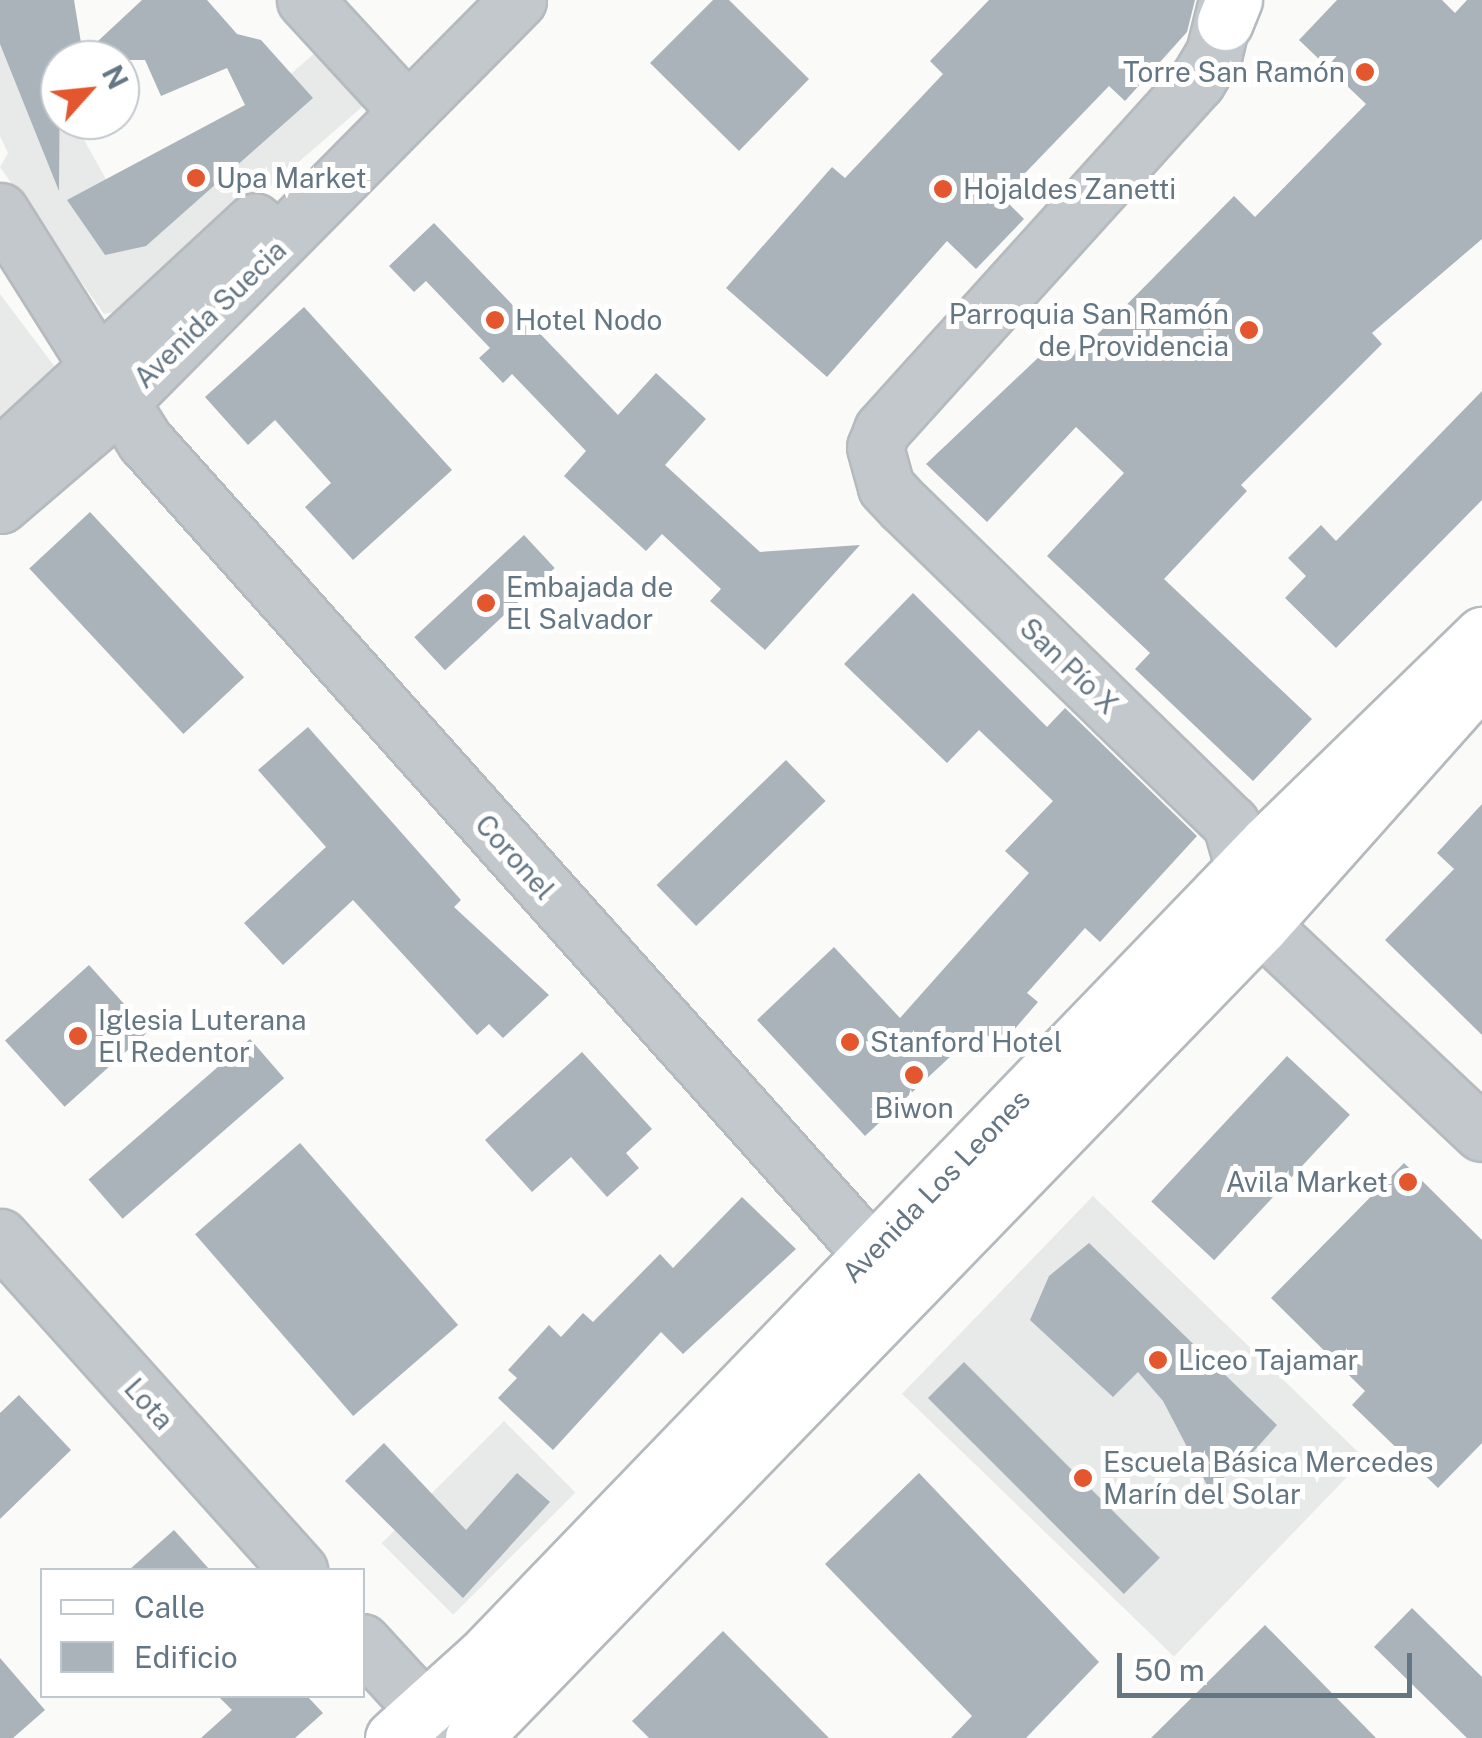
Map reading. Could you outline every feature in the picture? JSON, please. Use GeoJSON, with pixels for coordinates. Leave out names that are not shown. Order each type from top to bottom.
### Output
{"type":"FeatureCollection","features":[{"type":"Feature","properties":{"kind":"main road","name":"Avenida Los Leones"},"geometry":{"type":"LineString","coordinates":[[422,1729],[871,1253],[1244,869],[1482,635]]}},
{"type":"Feature","properties":{"kind":"main road","name":"Avenida Los Leones"},"geometry":{"type":"LineString","coordinates":[[473,1738],[1262,925],[1482,676]]}},
{"type":"Feature","properties":{"kind":"main road"},"geometry":{"type":"LineString","coordinates":[[1407,764],[1482,696]]}},
{"type":"Feature","properties":{"kind":"street"},"geometry":{"type":"LineString","coordinates":[[304,0],[406,110]]}},
{"type":"Feature","properties":{"kind":"street","name":"Avenida Suecia"},"geometry":{"type":"LineString","coordinates":[[0,506],[105,386],[282,197],[406,110],[518,0]]}},
{"type":"Feature","properties":{"kind":"street","name":"San Pío X"},"geometry":{"type":"LineString","coordinates":[[1229,7],[1178,104],[882,430],[879,470],[904,506],[1220,812],[1244,869]]}},
{"type":"Feature","properties":{"kind":"street","name":"Coronel"},"geometry":{"type":"LineString","coordinates":[[0,211],[105,386],[871,1253]]}},
{"type":"Feature","properties":{"kind":"street","name":"Avenida Suecia"},"geometry":{"type":"LineString","coordinates":[[0,457],[105,386]]}},
{"type":"Feature","properties":{"kind":"street"},"geometry":{"type":"LineString","coordinates":[[1262,925],[1482,1133]]}},
{"type":"Feature","properties":{"kind":"street","name":"Lota"},"geometry":{"type":"LineString","coordinates":[[0,1238],[297,1568]]}},
{"type":"Feature","properties":{"kind":"street"},"geometry":{"type":"LineString","coordinates":[[871,1253],[882,1320]]}},
{"type":"Feature","properties":{"kind":"street"},"geometry":{"type":"LineString","coordinates":[[365,1646],[422,1729]]}},
{"type":"Feature","properties":{"kind":"shaded area"},"geometry":{"type":"Polygon","coordinates":[[[0,0],[40,60],[40,140],[84,140],[127,217],[324,45],[362,107],[129,309],[104,314],[0,167],[8,153],[0,136],[0,0]]]}},
{"type":"Feature","properties":{"kind":"shaded area"},"geometry":{"type":"Polygon","coordinates":[[[0,294],[58,371],[0,427],[0,294]]]}},
{"type":"Feature","properties":{"kind":"shaded area"},"geometry":{"type":"Polygon","coordinates":[[[1093,1196],[1365,1459],[1174,1656],[902,1394],[1093,1196]]]}},
{"type":"Feature","properties":{"kind":"shaded area"},"geometry":{"type":"Polygon","coordinates":[[[504,1421],[575,1492],[453,1615],[382,1543],[504,1421]]]}},
{"type":"Feature","properties":{"kind":"building"},"geometry":{"type":"Polygon","coordinates":[[[0,0],[74,0],[81,40],[40,40],[40,140],[59,140],[59,191],[0,44],[0,0]]]}},
{"type":"Feature","properties":{"kind":"building"},"geometry":{"type":"Polygon","coordinates":[[[142,0],[207,0],[237,34],[261,40],[313,98],[146,246],[105,255],[67,200],[245,105],[227,68],[161,96],[145,60],[140,60],[140,40],[99,40],[142,0]]]}},
{"type":"Feature","properties":{"kind":"building"},"geometry":{"type":"Polygon","coordinates":[[[713,0],[729,0],[809,79],[739,151],[650,63],[713,0]]]}},
{"type":"Feature","properties":{"kind":"building"},"geometry":{"type":"Polygon","coordinates":[[[989,0],[1195,0],[1187,32],[1125,101],[1109,86],[1002,197],[1024,219],[976,269],[947,241],[827,377],[726,288],[832,167],[845,178],[943,74],[930,61],[989,0]]]}},
{"type":"Feature","properties":{"kind":"building"},"geometry":{"type":"Polygon","coordinates":[[[1337,0],[1442,0],[1455,13],[1467,0],[1482,0],[1482,239],[1372,333],[1382,344],[1241,485],[1247,491],[1164,579],[1312,719],[1253,781],[1135,669],[1150,653],[1047,556],[1124,473],[1076,427],[987,522],[926,464],[1061,336],[1079,353],[1234,196],[1255,217],[1366,104],[1299,40],[1337,0]]]}},
{"type":"Feature","properties":{"kind":"building"},"geometry":{"type":"Polygon","coordinates":[[[434,223],[618,415],[656,373],[706,419],[665,465],[760,552],[860,545],[765,650],[710,601],[721,589],[662,534],[646,551],[564,476],[586,451],[512,374],[503,383],[479,358],[490,348],[426,281],[414,292],[389,266],[434,223]]]}},
{"type":"Feature","properties":{"kind":"building"},"geometry":{"type":"Polygon","coordinates":[[[304,307],[452,470],[353,560],[305,507],[331,483],[275,420],[248,445],[205,397],[304,307]]]}},
{"type":"Feature","properties":{"kind":"building"},"geometry":{"type":"Polygon","coordinates":[[[1482,391],[1482,500],[1336,648],[1285,598],[1306,576],[1288,558],[1321,525],[1336,541],[1482,391]]]}},
{"type":"Feature","properties":{"kind":"building"},"geometry":{"type":"Polygon","coordinates":[[[90,512],[244,677],[183,734],[29,569],[90,512]]]}},
{"type":"Feature","properties":{"kind":"building","name":"Embajada de El Salvador"},"geometry":{"type":"Polygon","coordinates":[[[524,535],[555,568],[445,670],[414,637],[524,535]]]}},
{"type":"Feature","properties":{"kind":"building"},"geometry":{"type":"Polygon","coordinates":[[[913,593],[1047,727],[1065,708],[1197,836],[1100,942],[1085,928],[1027,993],[1038,1002],[1000,1046],[980,1029],[865,1136],[757,1020],[834,947],[900,1018],[1029,873],[1005,851],[1053,801],[979,730],[947,763],[844,664],[913,593]]]}},
{"type":"Feature","properties":{"kind":"building"},"geometry":{"type":"Polygon","coordinates":[[[308,727],[461,900],[454,907],[549,995],[503,1038],[489,1024],[477,1035],[353,900],[283,965],[244,923],[326,847],[258,770],[308,727]]]}},
{"type":"Feature","properties":{"kind":"building"},"geometry":{"type":"Polygon","coordinates":[[[786,760],[826,801],[696,926],[657,885],[786,760]]]}},
{"type":"Feature","properties":{"kind":"building"},"geometry":{"type":"Polygon","coordinates":[[[1482,804],[1482,1035],[1385,940],[1454,869],[1437,853],[1482,804]]]}},
{"type":"Feature","properties":{"kind":"building","name":"Iglesia Luterana El Redentor"},"geometry":{"type":"Polygon","coordinates":[[[89,965],[149,1031],[65,1107],[5,1041],[89,965]]]}},
{"type":"Feature","properties":{"kind":"building"},"geometry":{"type":"Polygon","coordinates":[[[250,1039],[284,1078],[123,1219],[88,1179],[250,1039]]]}},
{"type":"Feature","properties":{"kind":"building"},"geometry":{"type":"Polygon","coordinates":[[[582,1052],[652,1129],[626,1153],[639,1168],[607,1197],[571,1157],[532,1192],[485,1140],[582,1052]]]}},
{"type":"Feature","properties":{"kind":"building"},"geometry":{"type":"Polygon","coordinates":[[[1287,1056],[1350,1115],[1214,1260],[1151,1202],[1287,1056]]]}},
{"type":"Feature","properties":{"kind":"building"},"geometry":{"type":"Polygon","coordinates":[[[300,1143],[458,1325],[353,1416],[195,1234],[300,1143]]]}},
{"type":"Feature","properties":{"kind":"building"},"geometry":{"type":"Polygon","coordinates":[[[1404,1163],[1482,1240],[1482,1443],[1438,1488],[1352,1405],[1365,1391],[1271,1298],[1404,1163]]]}},
{"type":"Feature","properties":{"kind":"building"},"geometry":{"type":"Polygon","coordinates":[[[742,1197],[796,1249],[683,1354],[661,1332],[553,1450],[498,1398],[517,1378],[508,1370],[549,1325],[561,1337],[583,1313],[593,1322],[660,1254],[673,1268],[742,1197]]]}},
{"type":"Feature","properties":{"kind":"building"},"geometry":{"type":"Polygon","coordinates":[[[1089,1243],[1277,1425],[1237,1470],[1208,1487],[1163,1401],[1138,1372],[1113,1397],[1030,1320],[1049,1276],[1089,1243]]]}},
{"type":"Feature","properties":{"kind":"building"},"geometry":{"type":"Polygon","coordinates":[[[964,1362],[1160,1558],[1124,1594],[928,1398],[964,1362]]]}},
{"type":"Feature","properties":{"kind":"building"},"geometry":{"type":"Polygon","coordinates":[[[19,1395],[71,1450],[0,1519],[0,1413],[19,1395]]]}},
{"type":"Feature","properties":{"kind":"building"},"geometry":{"type":"Polygon","coordinates":[[[384,1443],[466,1530],[517,1473],[550,1502],[463,1598],[345,1481],[384,1443]]]}},
{"type":"Feature","properties":{"kind":"building"},"geometry":{"type":"Polygon","coordinates":[[[919,1473],[1099,1662],[1026,1738],[951,1738],[972,1716],[825,1564],[919,1473]]]}},
{"type":"Feature","properties":{"kind":"building"},"geometry":{"type":"Polygon","coordinates":[[[174,1530],[208,1568],[131,1568],[174,1530]]]}},
{"type":"Feature","properties":{"kind":"building"},"geometry":{"type":"Polygon","coordinates":[[[1412,1608],[1482,1677],[1482,1738],[1467,1738],[1374,1647],[1412,1608]]]}},
{"type":"Feature","properties":{"kind":"building"},"geometry":{"type":"Polygon","coordinates":[[[1265,1625],[1376,1738],[1151,1738],[1265,1625]]]}},
{"type":"Feature","properties":{"kind":"building"},"geometry":{"type":"Polygon","coordinates":[[[723,1631],[829,1738],[649,1738],[632,1721],[723,1631]]]}},
{"type":"Feature","properties":{"kind":"building"},"geometry":{"type":"Polygon","coordinates":[[[0,1658],[45,1710],[13,1738],[0,1738],[0,1658]]]}},
{"type":"Feature","properties":{"kind":"building"},"geometry":{"type":"Polygon","coordinates":[[[220,1698],[309,1698],[323,1713],[295,1738],[201,1738],[232,1710],[220,1698]]]}},
{"type":"Feature","properties":{"kind":"place","name":"Torre San Ramón"},"geometry":{"type":"Point","coordinates":[1365,72]}},
{"type":"Feature","properties":{"kind":"place","name":"Upa Market"},"geometry":{"type":"Point","coordinates":[196,178]}},
{"type":"Feature","properties":{"kind":"place","name":"Hojaldes Zanetti"},"geometry":{"type":"Point","coordinates":[943,189]}},
{"type":"Feature","properties":{"kind":"place","name":"Hotel Nodo"},"geometry":{"type":"Point","coordinates":[495,320]}},
{"type":"Feature","properties":{"kind":"place","name":"Parroquia San Ramón de Providencia"},"geometry":{"type":"Point","coordinates":[1249,330]}},
{"type":"Feature","properties":{"kind":"place","name":"Embajada de El Salvador"},"geometry":{"type":"Point","coordinates":[486,603]}},
{"type":"Feature","properties":{"kind":"place","name":"Iglesia Luterana El Redentor"},"geometry":{"type":"Point","coordinates":[78,1036]}},
{"type":"Feature","properties":{"kind":"place","name":"Stanford Hotel"},"geometry":{"type":"Point","coordinates":[850,1042]}},
{"type":"Feature","properties":{"kind":"place","name":"Biwon"},"geometry":{"type":"Point","coordinates":[914,1075]}},
{"type":"Feature","properties":{"kind":"place","name":"Avila Market"},"geometry":{"type":"Point","coordinates":[1408,1182]}},
{"type":"Feature","properties":{"kind":"place","name":"Liceo Tajamar"},"geometry":{"type":"Point","coordinates":[1158,1360]}},
{"type":"Feature","properties":{"kind":"place","name":"Escuela Básica Mercedes Marín del Solar"},"geometry":{"type":"Point","coordinates":[1083,1478]}}]}
